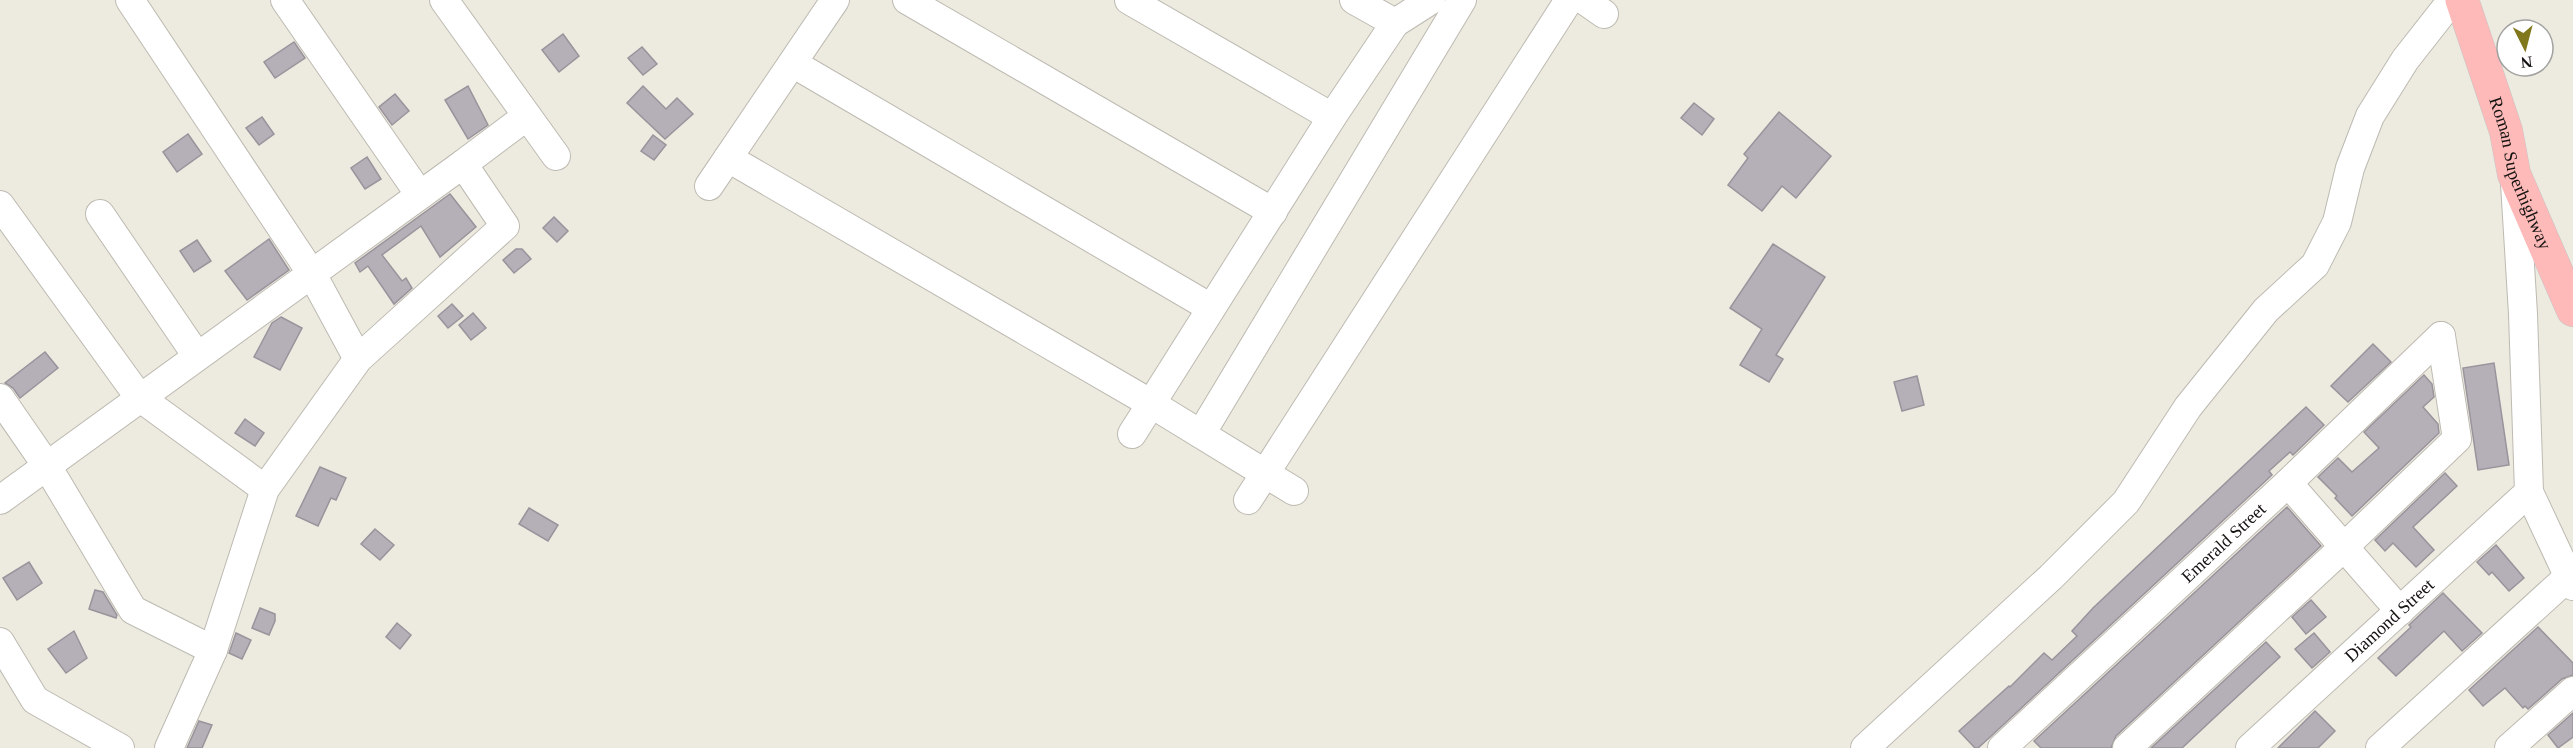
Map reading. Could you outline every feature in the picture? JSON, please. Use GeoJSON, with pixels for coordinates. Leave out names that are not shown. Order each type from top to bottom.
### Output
{"type":"FeatureCollection","features":[{"type":"Feature","properties":{"kind":"main road","name":"Roman Superhighway"},"geometry":{"type":"LineString","coordinates":[[2462,0],[2506,131],[2514,174],[2573,310]]}},
{"type":"Feature","properties":{"kind":"street"},"geometry":{"type":"LineString","coordinates":[[130,0],[312,274],[358,359]]}},
{"type":"Feature","properties":{"kind":"street"},"geometry":{"type":"LineString","coordinates":[[285,0],[420,195]]}},
{"type":"Feature","properties":{"kind":"street"},"geometry":{"type":"LineString","coordinates":[[709,186],[794,64],[835,0]]}},
{"type":"Feature","properties":{"kind":"street"},"geometry":{"type":"LineString","coordinates":[[907,0],[1273,212]]}},
{"type":"Feature","properties":{"kind":"street"},"geometry":{"type":"LineString","coordinates":[[1129,0],[1332,117]]}},
{"type":"Feature","properties":{"kind":"street"},"geometry":{"type":"LineString","coordinates":[[1354,0],[1395,23]]}},
{"type":"Feature","properties":{"kind":"street"},"geometry":{"type":"LineString","coordinates":[[1132,434],[1332,117],[1395,23],[1431,0]]}},
{"type":"Feature","properties":{"kind":"street"},"geometry":{"type":"LineString","coordinates":[[1201,434],[1462,0]]}},
{"type":"Feature","properties":{"kind":"street"},"geometry":{"type":"LineString","coordinates":[[1248,500],[1569,0]]}},
{"type":"Feature","properties":{"kind":"street"},"geometry":{"type":"LineString","coordinates":[[1865,748],[2051,577],[2126,502],[2188,407],[2266,310],[2315,265],[2337,222],[2350,168],[2370,116],[2405,60],[2452,0]]}},
{"type":"Feature","properties":{"kind":"street"},"geometry":{"type":"LineString","coordinates":[[457,5],[527,116],[556,156]]}},
{"type":"Feature","properties":{"kind":"street"},"geometry":{"type":"LineString","coordinates":[[794,64],[1211,308]]}},
{"type":"Feature","properties":{"kind":"street"},"geometry":{"type":"LineString","coordinates":[[0,500],[527,116]]}},
{"type":"Feature","properties":{"kind":"street"},"geometry":{"type":"LineString","coordinates":[[728,159],[1150,403],[1294,491]]}},
{"type":"Feature","properties":{"kind":"street"},"geometry":{"type":"LineString","coordinates":[[169,748],[213,650],[266,489],[358,359],[505,226],[463,164]]}},
{"type":"Feature","properties":{"kind":"street"},"geometry":{"type":"LineString","coordinates":[[2380,748],[2571,582],[2529,492],[2523,314],[2514,174]]}},
{"type":"Feature","properties":{"kind":"street"},"geometry":{"type":"LineString","coordinates":[[0,205],[139,397],[266,489]]}},
{"type":"Feature","properties":{"kind":"street"},"geometry":{"type":"LineString","coordinates":[[100,213],[197,356]]}},
{"type":"Feature","properties":{"kind":"street","name":"Emerald Street"},"geometry":{"type":"LineString","coordinates":[[2011,745],[2440,336],[2457,439],[2344,547]]}},
{"type":"Feature","properties":{"kind":"street"},"geometry":{"type":"LineString","coordinates":[[0,398],[47,466],[133,610],[213,650]]}},
{"type":"Feature","properties":{"kind":"street"},"geometry":{"type":"LineString","coordinates":[[2288,483],[2400,611]]}},
{"type":"Feature","properties":{"kind":"street","name":"Diamond Street"},"geometry":{"type":"LineString","coordinates":[[2250,748],[2529,492]]}},
{"type":"Feature","properties":{"kind":"street"},"geometry":{"type":"LineString","coordinates":[[2127,748],[2344,547]]}},
{"type":"Feature","properties":{"kind":"street"},"geometry":{"type":"LineString","coordinates":[[0,642],[35,700],[120,748]]}},
{"type":"Feature","properties":{"kind":"street"},"geometry":{"type":"LineString","coordinates":[[2509,748],[2573,691]]}},
{"type":"Feature","properties":{"kind":"building"},"geometry":{"type":"Polygon","coordinates":[[[563,34],[579,56],[559,72],[542,50],[563,34]]]}},
{"type":"Feature","properties":{"kind":"building"},"geometry":{"type":"Polygon","coordinates":[[[294,42],[305,58],[275,78],[264,62],[294,42]]]}},
{"type":"Feature","properties":{"kind":"building"},"geometry":{"type":"Polygon","coordinates":[[[642,47],[657,64],[643,75],[628,58],[642,47]]]}},
{"type":"Feature","properties":{"kind":"building"},"geometry":{"type":"Polygon","coordinates":[[[468,86],[488,125],[468,139],[445,100],[468,86]]]}},
{"type":"Feature","properties":{"kind":"building"},"geometry":{"type":"Polygon","coordinates":[[[643,86],[666,109],[677,98],[693,114],[665,139],[627,103],[643,86]]]}},
{"type":"Feature","properties":{"kind":"building"},"geometry":{"type":"Polygon","coordinates":[[[395,94],[409,111],[392,125],[379,107],[395,94]]]}},
{"type":"Feature","properties":{"kind":"building"},"geometry":{"type":"Polygon","coordinates":[[[1694,103],[1714,119],[1702,135],[1681,118],[1694,103]]]}},
{"type":"Feature","properties":{"kind":"building"},"geometry":{"type":"Polygon","coordinates":[[[1779,112],[1831,156],[1796,198],[1782,186],[1762,211],[1728,185],[1748,158],[1744,154],[1779,112]]]}},
{"type":"Feature","properties":{"kind":"building"},"geometry":{"type":"Polygon","coordinates":[[[262,117],[274,134],[259,145],[246,128],[262,117]]]}},
{"type":"Feature","properties":{"kind":"building"},"geometry":{"type":"Polygon","coordinates":[[[188,134],[202,154],[177,172],[163,152],[188,134]]]}},
{"type":"Feature","properties":{"kind":"building"},"geometry":{"type":"Polygon","coordinates":[[[653,135],[666,145],[654,160],[641,151],[653,135]]]}},
{"type":"Feature","properties":{"kind":"building"},"geometry":{"type":"Polygon","coordinates":[[[367,157],[381,179],[365,189],[351,168],[367,157]]]}},
{"type":"Feature","properties":{"kind":"building"},"geometry":{"type":"Polygon","coordinates":[[[450,194],[476,227],[440,257],[421,226],[382,255],[402,281],[406,278],[412,288],[394,304],[368,266],[360,272],[355,263],[450,194]]]}},
{"type":"Feature","properties":{"kind":"building"},"geometry":{"type":"Polygon","coordinates":[[[554,217],[568,231],[557,242],[543,228],[554,217]]]}},
{"type":"Feature","properties":{"kind":"building"},"geometry":{"type":"Polygon","coordinates":[[[269,239],[289,270],[247,300],[225,271],[269,239]]]}},
{"type":"Feature","properties":{"kind":"building"},"geometry":{"type":"Polygon","coordinates":[[[197,240],[211,261],[194,272],[180,251],[197,240]]]}},
{"type":"Feature","properties":{"kind":"building"},"geometry":{"type":"Polygon","coordinates":[[[1773,244],[1825,277],[1776,355],[1783,359],[1769,382],[1740,365],[1762,329],[1730,308],[1773,244]]]}},
{"type":"Feature","properties":{"kind":"building"},"geometry":{"type":"Polygon","coordinates":[[[516,249],[522,249],[531,259],[514,273],[503,260],[516,249]]]}},
{"type":"Feature","properties":{"kind":"building"},"geometry":{"type":"Polygon","coordinates":[[[452,304],[463,316],[448,328],[438,316],[452,304]]]}},
{"type":"Feature","properties":{"kind":"building"},"geometry":{"type":"Polygon","coordinates":[[[473,313],[486,328],[471,340],[459,325],[473,313]]]}},
{"type":"Feature","properties":{"kind":"building"},"geometry":{"type":"Polygon","coordinates":[[[281,317],[302,328],[280,370],[254,357],[272,323],[281,317]]]}},
{"type":"Feature","properties":{"kind":"building"},"geometry":{"type":"Polygon","coordinates":[[[2373,344],[2391,362],[2348,402],[2331,386],[2373,344]]]}},
{"type":"Feature","properties":{"kind":"building"},"geometry":{"type":"Polygon","coordinates":[[[45,352],[58,368],[20,398],[13,388],[5,383],[45,352]]]}},
{"type":"Feature","properties":{"kind":"building"},"geometry":{"type":"Polygon","coordinates":[[[2494,363],[2509,465],[2478,470],[2463,368],[2494,363]]]}},
{"type":"Feature","properties":{"kind":"building"},"geometry":{"type":"Polygon","coordinates":[[[2424,375],[2432,384],[2434,397],[2423,407],[2438,424],[2439,433],[2352,516],[2335,498],[2337,496],[2318,477],[2338,458],[2352,472],[2379,448],[2364,432],[2424,375]]]}},
{"type":"Feature","properties":{"kind":"building"},"geometry":{"type":"Polygon","coordinates":[[[1917,376],[1924,405],[1902,411],[1894,382],[1917,376]]]}},
{"type":"Feature","properties":{"kind":"building"},"geometry":{"type":"Polygon","coordinates":[[[2306,407],[2324,425],[2293,455],[2290,452],[2269,471],[2272,475],[1989,738],[1975,748],[1959,731],[2010,687],[2044,653],[2052,660],[2077,636],[2072,631],[2093,608],[2306,407]]]}},
{"type":"Feature","properties":{"kind":"building"},"geometry":{"type":"Polygon","coordinates":[[[245,419],[264,433],[255,446],[235,433],[245,419]]]}},
{"type":"Feature","properties":{"kind":"building"},"geometry":{"type":"Polygon","coordinates":[[[320,467],[346,478],[336,500],[331,498],[318,526],[296,516],[320,467]]]}},
{"type":"Feature","properties":{"kind":"building"},"geometry":{"type":"Polygon","coordinates":[[[2445,473],[2457,486],[2413,527],[2434,550],[2416,567],[2393,543],[2385,551],[2375,540],[2445,473]]]}},
{"type":"Feature","properties":{"kind":"building"},"geometry":{"type":"Polygon","coordinates":[[[2287,507],[2321,546],[2116,736],[2111,748],[2041,748],[2034,741],[2287,507]]]}},
{"type":"Feature","properties":{"kind":"building"},"geometry":{"type":"Polygon","coordinates":[[[529,508],[558,525],[548,541],[519,524],[529,508]]]}},
{"type":"Feature","properties":{"kind":"building"},"geometry":{"type":"Polygon","coordinates":[[[375,529],[394,545],[380,560],[361,544],[375,529]]]}},
{"type":"Feature","properties":{"kind":"building"},"geometry":{"type":"Polygon","coordinates":[[[2496,545],[2524,578],[2509,591],[2492,572],[2489,575],[2477,562],[2496,545]]]}},
{"type":"Feature","properties":{"kind":"building"},"geometry":{"type":"Polygon","coordinates":[[[29,562],[42,583],[17,600],[3,578],[29,562]]]}},
{"type":"Feature","properties":{"kind":"building"},"geometry":{"type":"Polygon","coordinates":[[[95,590],[103,592],[117,615],[116,618],[89,609],[95,590]]]}},
{"type":"Feature","properties":{"kind":"building"},"geometry":{"type":"Polygon","coordinates":[[[2443,593],[2482,633],[2462,651],[2444,631],[2396,676],[2378,658],[2443,593]]]}},
{"type":"Feature","properties":{"kind":"building"},"geometry":{"type":"Polygon","coordinates":[[[2311,600],[2326,617],[2306,634],[2292,617],[2311,600]]]}},
{"type":"Feature","properties":{"kind":"building"},"geometry":{"type":"Polygon","coordinates":[[[260,608],[275,614],[275,621],[269,635],[252,628],[260,608]]]}},
{"type":"Feature","properties":{"kind":"building"},"geometry":{"type":"Polygon","coordinates":[[[397,623],[411,635],[400,649],[386,637],[397,623]]]}},
{"type":"Feature","properties":{"kind":"building"},"geometry":{"type":"Polygon","coordinates":[[[2538,627],[2573,663],[2573,675],[2562,679],[2528,709],[2525,706],[2523,708],[2505,688],[2483,706],[2469,690],[2538,627]]]}},
{"type":"Feature","properties":{"kind":"building"},"geometry":{"type":"Polygon","coordinates":[[[74,631],[87,658],[66,673],[48,649],[74,631]]]}},
{"type":"Feature","properties":{"kind":"building"},"geometry":{"type":"Polygon","coordinates":[[[236,633],[251,640],[242,659],[229,653],[236,633]]]}},
{"type":"Feature","properties":{"kind":"building"},"geometry":{"type":"Polygon","coordinates":[[[2314,633],[2330,652],[2312,668],[2295,649],[2314,633]]]}},
{"type":"Feature","properties":{"kind":"building"},"geometry":{"type":"Polygon","coordinates":[[[2266,642],[2280,657],[2182,748],[2151,748],[2266,642]]]}},
{"type":"Feature","properties":{"kind":"building"},"geometry":{"type":"Polygon","coordinates":[[[2315,711],[2335,731],[2318,748],[2278,748],[2315,711]]]}},
{"type":"Feature","properties":{"kind":"building"},"geometry":{"type":"Polygon","coordinates":[[[2573,713],[2573,737],[2558,748],[2548,735],[2573,713]]]}},
{"type":"Feature","properties":{"kind":"building"},"geometry":{"type":"Polygon","coordinates":[[[199,721],[212,725],[202,748],[187,748],[199,721]]]}}]}
